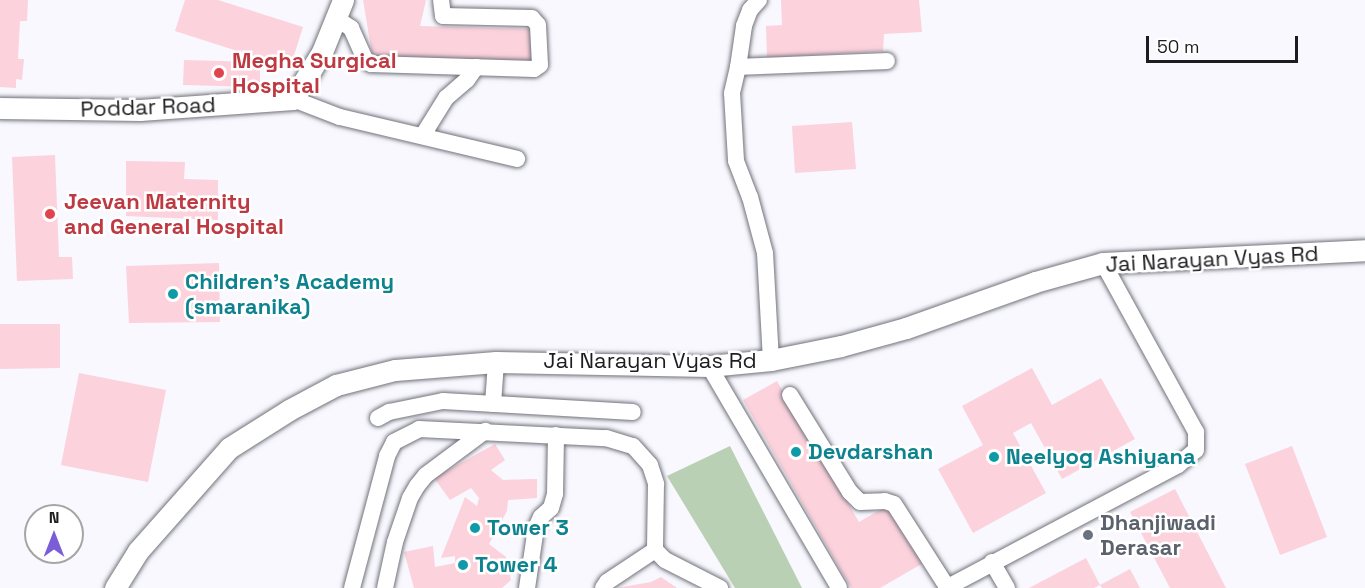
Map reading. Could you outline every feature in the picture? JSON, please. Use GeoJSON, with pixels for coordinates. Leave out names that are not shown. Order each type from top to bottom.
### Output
{"type":"FeatureCollection","features":[{"type":"Feature","properties":{"kind":"street"},"geometry":{"type":"LineString","coordinates":[[340,10],[366,59],[371,64],[534,69],[540,65],[538,25],[532,18],[443,16],[441,0]]}},
{"type":"Feature","properties":{"kind":"street"},"geometry":{"type":"LineString","coordinates":[[759,0],[750,10],[744,26],[732,93],[736,161],[750,197],[765,253],[771,360]]}},
{"type":"Feature","properties":{"kind":"street"},"geometry":{"type":"LineString","coordinates":[[340,10],[322,52],[293,99],[340,117],[517,159]]}},
{"type":"Feature","properties":{"kind":"street"},"geometry":{"type":"LineString","coordinates":[[738,67],[887,61]]}},
{"type":"Feature","properties":{"kind":"street"},"geometry":{"type":"LineString","coordinates":[[423,135],[446,98],[467,80],[476,67]]}},
{"type":"Feature","properties":{"kind":"street","name":"Poddar Road"},"geometry":{"type":"LineString","coordinates":[[0,108],[140,110],[293,99]]}},
{"type":"Feature","properties":{"kind":"street","name":"Jai Narayan Vyas Rd"},"geometry":{"type":"LineString","coordinates":[[115,588],[138,551],[229,448],[289,410],[336,385],[395,370],[496,362],[709,366],[771,360],[841,346],[906,328],[1035,282],[1103,263],[1365,250]]}},
{"type":"Feature","properties":{"kind":"street"},"geometry":{"type":"LineString","coordinates":[[790,395],[850,492],[860,502],[885,501],[894,504],[946,588],[1178,465],[1196,450],[1196,432],[1103,263]]}},
{"type":"Feature","properties":{"kind":"street"},"geometry":{"type":"LineString","coordinates":[[493,404],[496,362]]}},
{"type":"Feature","properties":{"kind":"street"},"geometry":{"type":"LineString","coordinates":[[709,366],[839,588]]}},
{"type":"Feature","properties":{"kind":"street"},"geometry":{"type":"LineString","coordinates":[[378,418],[390,412],[443,401],[633,412]]}},
{"type":"Feature","properties":{"kind":"street"},"geometry":{"type":"LineString","coordinates":[[352,588],[387,456],[394,442],[419,429],[606,438],[633,446],[650,465],[656,484],[655,550],[664,560],[720,588]]}},
{"type":"Feature","properties":{"kind":"street"},"geometry":{"type":"LineString","coordinates":[[385,588],[395,542],[410,498],[417,486],[426,475],[485,431]]}},
{"type":"Feature","properties":{"kind":"street"},"geometry":{"type":"LineString","coordinates":[[527,588],[536,528],[541,517],[551,508],[555,494],[556,435]]}},
{"type":"Feature","properties":{"kind":"street"},"geometry":{"type":"LineString","coordinates":[[603,588],[607,582],[655,550]]}},
{"type":"Feature","properties":{"kind":"street"},"geometry":{"type":"LineString","coordinates":[[992,562],[1007,588]]}},
{"type":"Feature","properties":{"kind":"green space"},"geometry":{"type":"Polygon","coordinates":[[[730,446],[802,588],[735,588],[667,476],[730,446]]]}},
{"type":"Feature","properties":{"kind":"building"},"geometry":{"type":"Polygon","coordinates":[[[0,0],[28,0],[27,21],[20,21],[18,59],[24,59],[22,80],[16,79],[16,88],[0,87],[0,0]]]}},
{"type":"Feature","properties":{"kind":"building"},"geometry":{"type":"Polygon","coordinates":[[[185,0],[218,0],[303,27],[290,68],[175,31],[185,0]]]}},
{"type":"Feature","properties":{"kind":"building"},"geometry":{"type":"Polygon","coordinates":[[[363,0],[426,0],[420,26],[532,29],[534,62],[373,60],[363,0]]]}},
{"type":"Feature","properties":{"kind":"building"},"geometry":{"type":"Polygon","coordinates":[[[781,0],[919,0],[922,32],[884,34],[883,51],[767,58],[766,26],[782,25],[781,0]]]}},
{"type":"Feature","properties":{"kind":"building"},"geometry":{"type":"Polygon","coordinates":[[[184,60],[260,62],[260,87],[183,85],[184,60]]]}},
{"type":"Feature","properties":{"kind":"building"},"geometry":{"type":"Polygon","coordinates":[[[852,122],[856,169],[795,173],[792,126],[852,122]]]}},
{"type":"Feature","properties":{"kind":"building"},"geometry":{"type":"Polygon","coordinates":[[[55,155],[59,257],[72,257],[73,279],[17,281],[12,157],[55,155]]]}},
{"type":"Feature","properties":{"kind":"building"},"geometry":{"type":"Polygon","coordinates":[[[126,161],[185,162],[184,179],[218,180],[218,220],[126,216],[126,161]]]}},
{"type":"Feature","properties":{"kind":"building","name":"Children's Academy (smaranika)"},"geometry":{"type":"Polygon","coordinates":[[[219,263],[220,322],[129,323],[126,266],[219,263]]]}},
{"type":"Feature","properties":{"kind":"building"},"geometry":{"type":"Polygon","coordinates":[[[0,324],[60,324],[60,368],[0,369],[0,324]]]}},
{"type":"Feature","properties":{"kind":"building","name":"Neelyog Ashiyana"},"geometry":{"type":"Polygon","coordinates":[[[1032,368],[1052,405],[1101,378],[1135,439],[1062,479],[1031,423],[1013,433],[1046,493],[973,533],[938,469],[983,445],[962,406],[1032,368]]]}},
{"type":"Feature","properties":{"kind":"building"},"geometry":{"type":"Polygon","coordinates":[[[79,373],[166,390],[148,482],[61,465],[79,373]]]}},
{"type":"Feature","properties":{"kind":"building","name":"Devdarshan"},"geometry":{"type":"Polygon","coordinates":[[[777,381],[859,522],[890,504],[925,562],[880,588],[851,588],[743,400],[777,381]]]}},
{"type":"Feature","properties":{"kind":"building","name":"Tower 3"},"geometry":{"type":"Polygon","coordinates":[[[495,444],[505,460],[491,470],[503,480],[537,479],[537,498],[508,500],[507,511],[489,544],[506,557],[511,580],[502,588],[414,588],[404,552],[433,546],[435,567],[455,563],[455,556],[441,558],[465,497],[477,506],[479,498],[471,488],[450,500],[434,478],[495,444]]]}},
{"type":"Feature","properties":{"kind":"building"},"geometry":{"type":"Polygon","coordinates":[[[1292,446],[1327,537],[1280,555],[1245,464],[1292,446]]]}},
{"type":"Feature","properties":{"kind":"building"},"geometry":{"type":"Polygon","coordinates":[[[1175,489],[1226,588],[1170,588],[1130,512],[1175,489]]]}},
{"type":"Feature","properties":{"kind":"building"},"geometry":{"type":"Polygon","coordinates":[[[1086,558],[1100,585],[1094,588],[1029,588],[1086,558]]]}},
{"type":"Feature","properties":{"kind":"building"},"geometry":{"type":"Polygon","coordinates":[[[1130,569],[1140,588],[1102,588],[1100,585],[1130,569]]]}},
{"type":"Feature","properties":{"kind":"building"},"geometry":{"type":"Polygon","coordinates":[[[661,577],[677,588],[617,588],[651,582],[661,577]]]}},
{"type":"Feature","properties":{"kind":"place","name":"Megha Surgical Hospital"},"geometry":{"type":"Point","coordinates":[219,73]}},
{"type":"Feature","properties":{"kind":"place","name":"Jeevan Maternity and General Hospital"},"geometry":{"type":"Point","coordinates":[50,214]}},
{"type":"Feature","properties":{"kind":"place","name":"Children's Academy (smaranika)"},"geometry":{"type":"Point","coordinates":[173,294]}},
{"type":"Feature","properties":{"kind":"place","name":"Devdarshan"},"geometry":{"type":"Point","coordinates":[796,452]}},
{"type":"Feature","properties":{"kind":"place","name":"Neelyog Ashiyana"},"geometry":{"type":"Point","coordinates":[994,457]}},
{"type":"Feature","properties":{"kind":"place","name":"Tower 3"},"geometry":{"type":"Point","coordinates":[475,528]}},
{"type":"Feature","properties":{"kind":"place","name":"Dhanjiwadi Derasar"},"geometry":{"type":"Point","coordinates":[1088,535]}},
{"type":"Feature","properties":{"kind":"place","name":"Tower 4"},"geometry":{"type":"Point","coordinates":[463,565]}}]}
